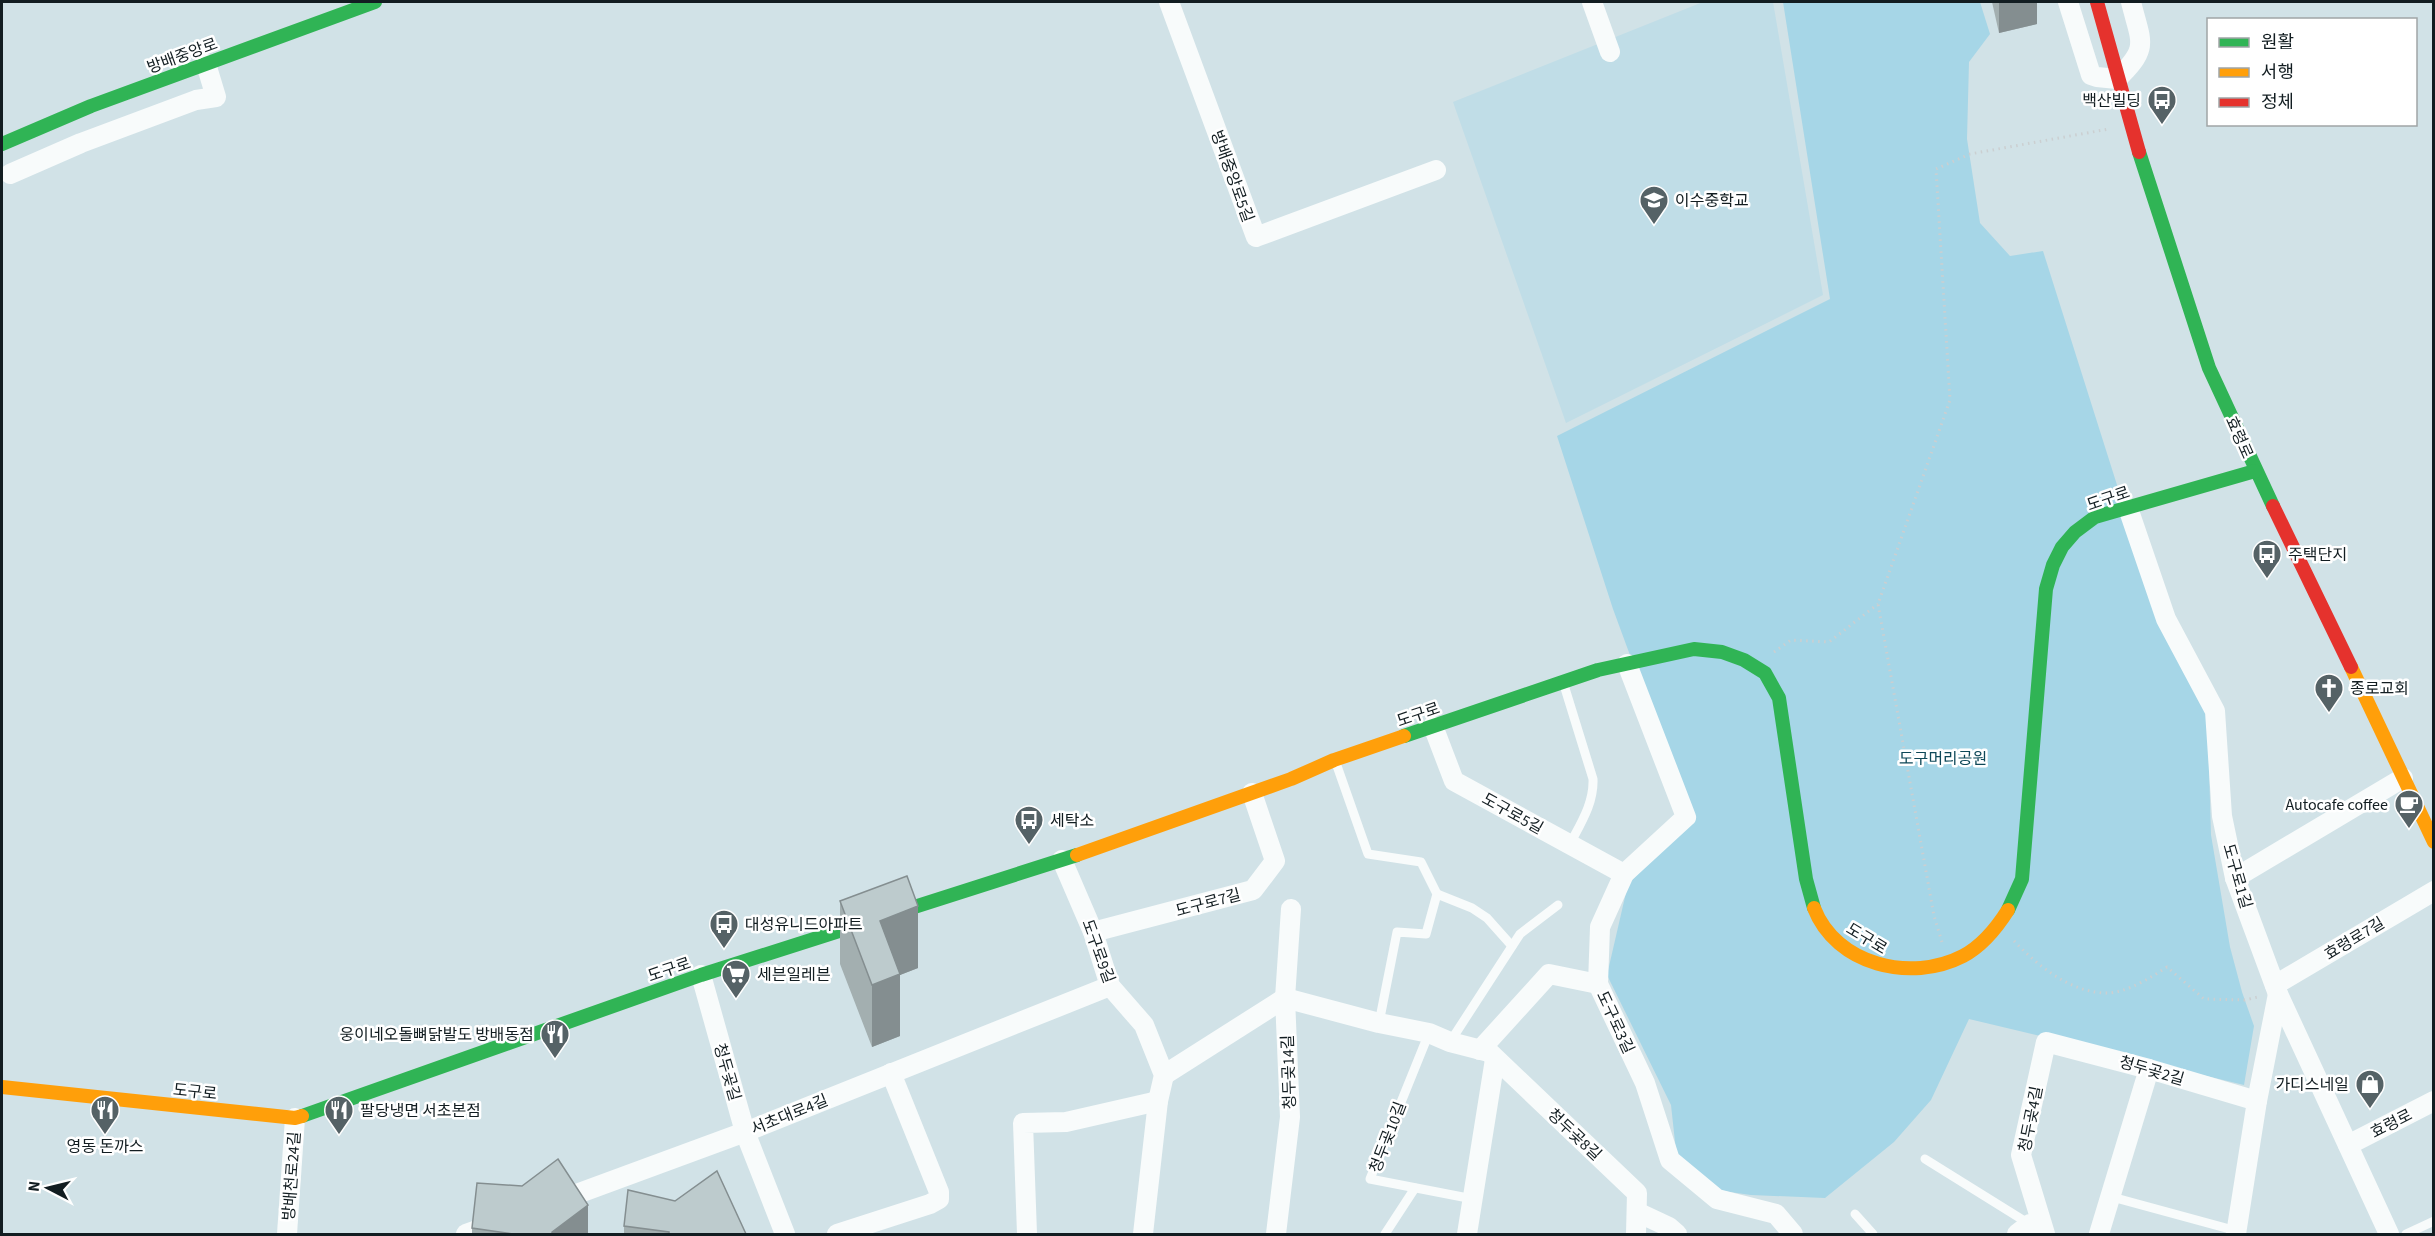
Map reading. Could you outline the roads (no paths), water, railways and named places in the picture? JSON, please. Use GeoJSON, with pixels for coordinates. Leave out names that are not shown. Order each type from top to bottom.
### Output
{"type":"FeatureCollection","features":[{"type":"Feature","properties":{"kind":"street","name":"방배중앙로"},"geometry":{"type":"LineString","coordinates":[[2,144],[91,106],[347,6],[375,2]]}},
{"type":"Feature","properties":{"kind":"street","name":"방배중앙로5길"},"geometry":{"type":"LineString","coordinates":[[1169,2],[1256,237],[1436,170]]}},
{"type":"Feature","properties":{"kind":"street"},"geometry":{"type":"LineString","coordinates":[[1592,2],[1610,52]]}},
{"type":"Feature","properties":{"kind":"street"},"geometry":{"type":"LineString","coordinates":[[2068,2],[2091,75],[2117,79],[2134,62],[2142,46],[2131,2]]}},
{"type":"Feature","properties":{"kind":"street","name":"효령로"},"geometry":{"type":"LineString","coordinates":[[2097,2],[2130,125],[2209,368],[2255,471],[2293,545],[2433,842]]}},
{"type":"Feature","properties":{"kind":"street"},"geometry":{"type":"LineString","coordinates":[[10,174],[81,143],[196,100],[216,97],[206,63]]}},
{"type":"Feature","properties":{"kind":"street","name":"도구로"},"geometry":{"type":"LineString","coordinates":[[2,1087],[295,1118],[701,975],[1062,860],[1291,779],[1334,759],[1598,670],[1694,649],[1722,652],[1755,667],[1765,673],[1779,698],[1810,897],[1824,929],[1852,952],[1885,967],[1920,969],[1948,962],[1962,958],[1982,944],[2013,903],[2022,879],[2046,589],[2052,565],[2062,545],[2076,529],[2095,517],[2255,471]]}},
{"type":"Feature","properties":{"kind":"street","name":"도구로1길"},"geometry":{"type":"LineString","coordinates":[[2128,508],[2166,619],[2215,711],[2222,816],[2235,878],[2276,989],[2389,1234]]}},
{"type":"Feature","properties":{"kind":"street","name":"도구로3길"},"geometry":{"type":"LineString","coordinates":[[1627,664],[1686,817],[1624,873],[1600,927],[1598,984],[1645,1083],[1670,1160],[1717,1199],[1776,1214],[1793,1234]]}},
{"type":"Feature","properties":{"kind":"street","name":"도구로5길"},"geometry":{"type":"LineString","coordinates":[[1433,726],[1454,781],[1624,873]]}},
{"type":"Feature","properties":{"kind":"street"},"geometry":{"type":"LineString","coordinates":[[2235,878],[2403,778]]}},
{"type":"Feature","properties":{"kind":"street","name":"도구로7길"},"geometry":{"type":"LineString","coordinates":[[1093,932],[1253,890],[1275,861],[1252,793]]}},
{"type":"Feature","properties":{"kind":"street","name":"도구로9길"},"geometry":{"type":"LineString","coordinates":[[1062,860],[1093,932],[1110,986],[1144,1025],[1164,1075]]}},
{"type":"Feature","properties":{"kind":"street","name":"효령로7길"},"geometry":{"type":"LineString","coordinates":[[2276,989],[2433,891]]}},
{"type":"Feature","properties":{"kind":"street","name":"청두곶14길"},"geometry":{"type":"LineString","coordinates":[[1275,1234],[1290,1117],[1284,998],[1291,909]]}},
{"type":"Feature","properties":{"kind":"street"},"geometry":{"type":"LineString","coordinates":[[1467,1234],[1473,1199],[1488,1054],[1550,974],[1598,984]]}},
{"type":"Feature","properties":{"kind":"street","name":"청두곶길"},"geometry":{"type":"LineString","coordinates":[[701,975],[745,1132],[784,1234]]}},
{"type":"Feature","properties":{"kind":"street","name":"서초대로4길"},"geometry":{"type":"LineString","coordinates":[[533,1210],[745,1132],[1110,986]]}},
{"type":"Feature","properties":{"kind":"street"},"geometry":{"type":"LineString","coordinates":[[2237,1233],[2276,989]]}},
{"type":"Feature","properties":{"kind":"street"},"geometry":{"type":"LineString","coordinates":[[1143,1234],[1158,1101],[1164,1075],[1284,998]]}},
{"type":"Feature","properties":{"kind":"street","name":"청두곶8길"},"geometry":{"type":"LineString","coordinates":[[1284,998],[1379,1023],[1429,1033],[1488,1054],[1637,1193],[1636,1234]]}},
{"type":"Feature","properties":{"kind":"street","name":"청두곶2길"},"geometry":{"type":"LineString","coordinates":[[2046,1042],[2257,1101]]}},
{"type":"Feature","properties":{"kind":"street","name":"청두곶4길"},"geometry":{"type":"LineString","coordinates":[[2034,1231],[2021,1155],[2046,1042]]}},
{"type":"Feature","properties":{"kind":"street"},"geometry":{"type":"LineString","coordinates":[[2099,1234],[2149,1069]]}},
{"type":"Feature","properties":{"kind":"street"},"geometry":{"type":"LineString","coordinates":[[837,1234],[930,1204],[939,1199],[939,1192],[891,1073]]}},
{"type":"Feature","properties":{"kind":"street"},"geometry":{"type":"LineString","coordinates":[[1027,1234],[1023,1123],[1066,1122],[1158,1101]]}},
{"type":"Feature","properties":{"kind":"street","name":"효령로"},"geometry":{"type":"LineString","coordinates":[[2348,1145],[2433,1101]]}},
{"type":"Feature","properties":{"kind":"street","name":"방배천로24길"},"geometry":{"type":"LineString","coordinates":[[287,1234],[295,1118]]}},
{"type":"Feature","properties":{"kind":"street"},"geometry":{"type":"LineString","coordinates":[[1637,1212],[1669,1227],[1677,1234]]}},
{"type":"Feature","properties":{"kind":"street"},"geometry":{"type":"LineString","coordinates":[[466,1234],[510,1218]]}},
{"type":"Feature","properties":{"kind":"lane"},"geometry":{"type":"LineString","coordinates":[[1564,682],[1593,779],[1588,809],[1570,844]]}},
{"type":"Feature","properties":{"kind":"lane"},"geometry":{"type":"LineString","coordinates":[[1334,759],[1368,854],[1421,862],[1437,894],[1472,908],[1487,918],[1512,946]]}},
{"type":"Feature","properties":{"kind":"lane"},"geometry":{"type":"LineString","coordinates":[[1379,1023],[1397,932],[1426,934],[1437,894]]}},
{"type":"Feature","properties":{"kind":"lane"},"geometry":{"type":"LineString","coordinates":[[1450,1042],[1520,934],[1558,905]]}},
{"type":"Feature","properties":{"kind":"lane","name":"청두곶10길"},"geometry":{"type":"LineString","coordinates":[[1429,1033],[1370,1179],[1473,1199]]}},
{"type":"Feature","properties":{"kind":"lane","name":"청두곶4길"},"geometry":{"type":"LineString","coordinates":[[1925,1159],[2034,1231]]}},
{"type":"Feature","properties":{"kind":"lane"},"geometry":{"type":"LineString","coordinates":[[1385,1234],[1415,1188]]}},
{"type":"Feature","properties":{"kind":"lane"},"geometry":{"type":"LineString","coordinates":[[2112,1197],[2237,1233]]}},
{"type":"Feature","properties":{"kind":"lane"},"geometry":{"type":"LineString","coordinates":[[1855,1214],[1873,1234]]}},
{"type":"Feature","properties":{"kind":"lane"},"geometry":{"type":"LineString","coordinates":[[2406,1234],[2433,1221]]}},
{"type":"Feature","properties":{"kind":"place","name":"백산빌딩"},"geometry":{"type":"Point","coordinates":[2162,126]}},
{"type":"Feature","properties":{"kind":"place","name":"이수중학교"},"geometry":{"type":"Point","coordinates":[1654,226]}},
{"type":"Feature","properties":{"kind":"place","name":"주택단지"},"geometry":{"type":"Point","coordinates":[2267,580]}},
{"type":"Feature","properties":{"kind":"place","name":"종로교회"},"geometry":{"type":"Point","coordinates":[2329,714]}},
{"type":"Feature","properties":{"kind":"place","name":"Autocafe coffee"},"geometry":{"type":"Point","coordinates":[2409,830]}},
{"type":"Feature","properties":{"kind":"place","name":"세탁소"},"geometry":{"type":"Point","coordinates":[1029,846]}},
{"type":"Feature","properties":{"kind":"place","name":"대성유니드아파트"},"geometry":{"type":"Point","coordinates":[724,950]}},
{"type":"Feature","properties":{"kind":"place","name":"세븐일레븐"},"geometry":{"type":"Point","coordinates":[736,1000]}},
{"type":"Feature","properties":{"kind":"place","name":"웅이네오돌뼈닭발도 방배동점"},"geometry":{"type":"Point","coordinates":[555,1060]}},
{"type":"Feature","properties":{"kind":"place","name":"가디스네일"},"geometry":{"type":"Point","coordinates":[2370,1110]}},
{"type":"Feature","properties":{"kind":"place","name":"영동 돈까스"},"geometry":{"type":"Point","coordinates":[105,1136]}},
{"type":"Feature","properties":{"kind":"place","name":"팔당냉면 서초본점"},"geometry":{"type":"Point","coordinates":[339,1136]}},
{"type":"Feature","properties":{"kind":"park label","name":"도구머리공원"},"geometry":{"type":"Point","coordinates":[1943,758]}}]}
